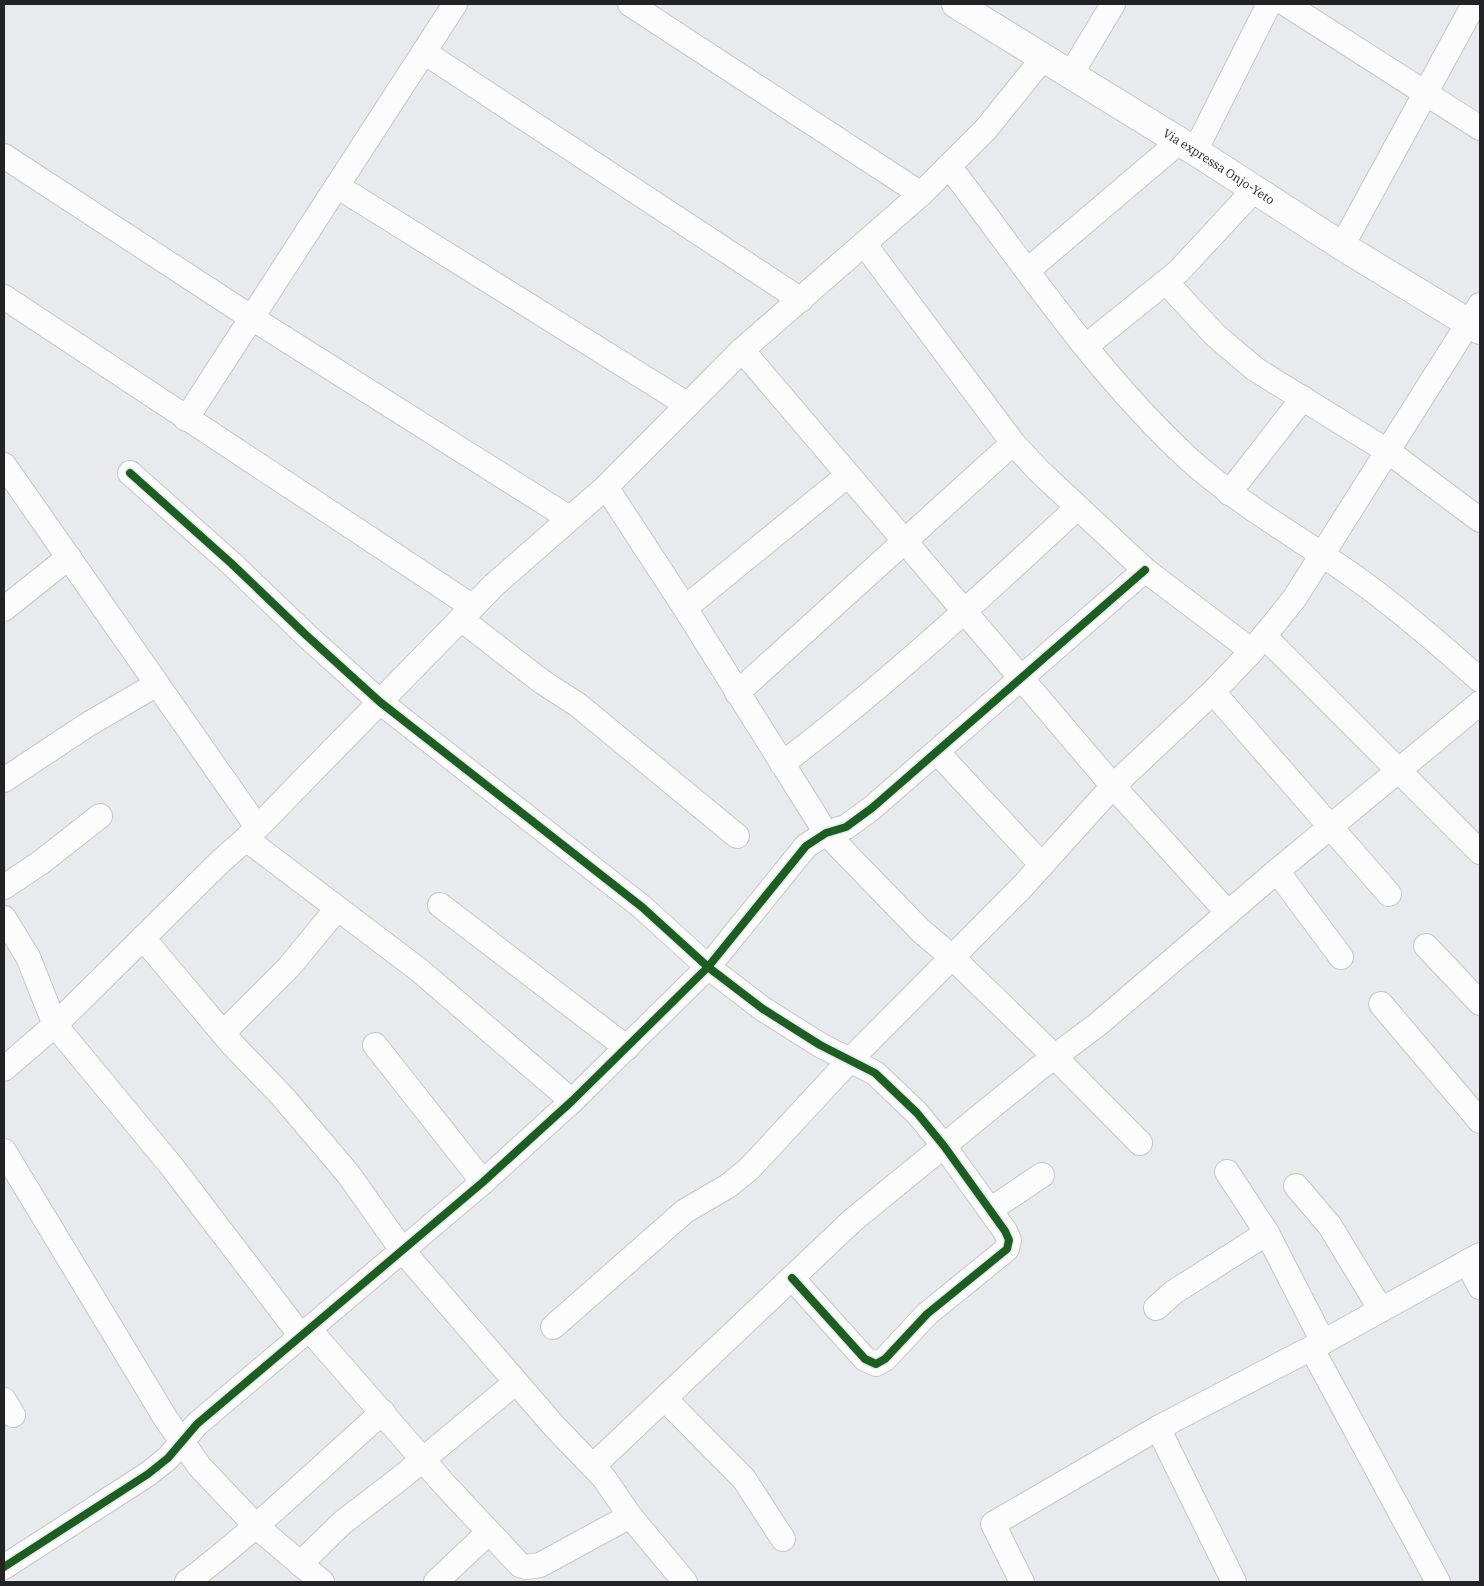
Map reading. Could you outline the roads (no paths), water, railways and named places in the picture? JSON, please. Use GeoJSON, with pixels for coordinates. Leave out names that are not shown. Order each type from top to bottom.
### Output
{"type":"FeatureCollection","features":[{"type":"Feature","properties":{"kind":"main road","name":"Via expressa Onjo-Yeto"},"geometry":{"type":"LineString","coordinates":[[969,7],[1044,57],[1188,146],[1342,246],[1477,319]]}},
{"type":"Feature","properties":{"kind":"street"},"geometry":{"type":"LineString","coordinates":[[186,419],[455,4]]}},
{"type":"Feature","properties":{"kind":"street"},"geometry":{"type":"LineString","coordinates":[[630,4],[921,194]]}},
{"type":"Feature","properties":{"kind":"street"},"geometry":{"type":"LineString","coordinates":[[1071,74],[1113,4]]}},
{"type":"Feature","properties":{"kind":"street"},"geometry":{"type":"LineString","coordinates":[[1028,270],[1188,146],[1269,4]]}},
{"type":"Feature","properties":{"kind":"street"},"geometry":{"type":"LineString","coordinates":[[1286,4],[1480,128]]}},
{"type":"Feature","properties":{"kind":"street"},"geometry":{"type":"LineString","coordinates":[[1342,246],[1474,4]]}},
{"type":"Feature","properties":{"kind":"street"},"geometry":{"type":"LineString","coordinates":[[424,52],[801,300]]}},
{"type":"Feature","properties":{"kind":"street"},"geometry":{"type":"LineString","coordinates":[[4,1070],[55,1025],[251,833],[467,613],[606,487],[742,350],[865,245],[921,194],[986,128],[1044,57]]}},
{"type":"Feature","properties":{"kind":"street"},"geometry":{"type":"LineString","coordinates":[[4,156],[252,318],[570,518]]}},
{"type":"Feature","properties":{"kind":"street"},"geometry":{"type":"LineString","coordinates":[[949,166],[1086,346],[1151,423],[1228,493],[1365,585],[1403,614],[1480,680]]}},
{"type":"Feature","properties":{"kind":"street"},"geometry":{"type":"LineString","coordinates":[[337,186],[688,405]]}},
{"type":"Feature","properties":{"kind":"street"},"geometry":{"type":"LineString","coordinates":[[1086,346],[1166,282],[1204,246],[1255,189]]}},
{"type":"Feature","properties":{"kind":"street"},"geometry":{"type":"LineString","coordinates":[[865,245],[1013,443],[1077,508],[1145,570],[1258,644],[1399,769],[1480,852]]}},
{"type":"Feature","properties":{"kind":"street"},"geometry":{"type":"LineString","coordinates":[[1166,282],[1215,335],[1255,369],[1388,452],[1480,520]]}},
{"type":"Feature","properties":{"kind":"street"},"geometry":{"type":"LineString","coordinates":[[4,298],[186,419],[467,613],[541,681],[578,705],[737,836]]}},
{"type":"Feature","properties":{"kind":"street"},"geometry":{"type":"LineString","coordinates":[[553,1327],[685,1211],[728,1186],[749,1169],[850,1060],[953,958],[1042,865],[1113,786],[1213,692],[1258,644],[1294,599],[1388,452],[1477,319]]}},
{"type":"Feature","properties":{"kind":"street"},"geometry":{"type":"LineString","coordinates":[[742,350],[1113,786],[1228,913]]}},
{"type":"Feature","properties":{"kind":"street"},"geometry":{"type":"LineString","coordinates":[[1228,493],[1303,398]]}},
{"type":"Feature","properties":{"kind":"street"},"geometry":{"type":"LineString","coordinates":[[737,693],[1013,443]]}},
{"type":"Feature","properties":{"kind":"street"},"geometry":{"type":"LineString","coordinates":[[130,473],[232,564],[380,702],[642,907],[708,967],[763,1009],[820,1045],[875,1073],[917,1113],[944,1146],[1005,1231],[1009,1246],[927,1314],[879,1363],[865,1359],[792,1278]]}},
{"type":"Feature","properties":{"kind":"street"},"geometry":{"type":"LineString","coordinates":[[685,608],[848,475]]}},
{"type":"Feature","properties":{"kind":"street"},"geometry":{"type":"LineString","coordinates":[[7,477],[69,557],[157,684],[251,833],[336,910],[373,935],[418,970],[572,1101]]}},
{"type":"Feature","properties":{"kind":"street"},"geometry":{"type":"LineString","coordinates":[[606,487],[685,608],[826,834],[920,930],[953,958],[1055,1056],[1140,1143]]}},
{"type":"Feature","properties":{"kind":"street"},"geometry":{"type":"LineString","coordinates":[[782,764],[852,711],[965,612],[1077,508]]}},
{"type":"Feature","properties":{"kind":"street"},"geometry":{"type":"LineString","coordinates":[[4,609],[69,557]]}},
{"type":"Feature","properties":{"kind":"street"},"geometry":{"type":"LineString","coordinates":[[4,1567],[148,1474],[168,1458],[197,1424],[484,1182],[572,1101],[708,967],[799,853],[826,834],[858,820],[1145,570]]}},
{"type":"Feature","properties":{"kind":"street"},"geometry":{"type":"LineString","coordinates":[[4,780],[87,725],[157,684]]}},
{"type":"Feature","properties":{"kind":"street"},"geometry":{"type":"LineString","coordinates":[[1213,692],[1389,894]]}},
{"type":"Feature","properties":{"kind":"street"},"geometry":{"type":"LineString","coordinates":[[593,1466],[854,1220],[1055,1056],[1097,1025],[1277,871],[1332,828],[1480,702]]}},
{"type":"Feature","properties":{"kind":"street"},"geometry":{"type":"LineString","coordinates":[[937,752],[1042,865]]}},
{"type":"Feature","properties":{"kind":"street"},"geometry":{"type":"LineString","coordinates":[[4,887],[40,863],[100,816]]}},
{"type":"Feature","properties":{"kind":"street"},"geometry":{"type":"LineString","coordinates":[[1277,871],[1341,957]]}},
{"type":"Feature","properties":{"kind":"street"},"geometry":{"type":"LineString","coordinates":[[440,905],[627,1048]]}},
{"type":"Feature","properties":{"kind":"street"},"geometry":{"type":"LineString","coordinates":[[223,1033],[289,967],[336,910]]}},
{"type":"Feature","properties":{"kind":"street"},"geometry":{"type":"LineString","coordinates":[[4,918],[28,958],[55,1025],[305,1332],[383,1412],[424,1458],[444,1484],[520,1565],[533,1567],[630,1516]]}},
{"type":"Feature","properties":{"kind":"street"},"geometry":{"type":"LineString","coordinates":[[144,938],[223,1033],[283,1097],[349,1175],[402,1250],[515,1383],[604,1478],[630,1516],[685,1582]]}},
{"type":"Feature","properties":{"kind":"street"},"geometry":{"type":"LineString","coordinates":[[1426,946],[1480,1003]]}},
{"type":"Feature","properties":{"kind":"street"},"geometry":{"type":"LineString","coordinates":[[1381,1004],[1480,1121]]}},
{"type":"Feature","properties":{"kind":"street"},"geometry":{"type":"LineString","coordinates":[[375,1045],[484,1182]]}},
{"type":"Feature","properties":{"kind":"street"},"geometry":{"type":"LineString","coordinates":[[4,1150],[166,1419],[200,1467],[257,1527],[322,1582]]}},
{"type":"Feature","properties":{"kind":"street"},"geometry":{"type":"LineString","coordinates":[[1227,1172],[1267,1233],[1318,1346],[1438,1582]]}},
{"type":"Feature","properties":{"kind":"street"},"geometry":{"type":"LineString","coordinates":[[990,1210],[1042,1175]]}},
{"type":"Feature","properties":{"kind":"street"},"geometry":{"type":"LineString","coordinates":[[1296,1186],[1330,1226],[1381,1310]]}},
{"type":"Feature","properties":{"kind":"street"},"geometry":{"type":"LineString","coordinates":[[1156,1308],[1174,1292],[1267,1233]]}},
{"type":"Feature","properties":{"kind":"street"},"geometry":{"type":"LineString","coordinates":[[1022,1582],[993,1524],[1158,1428],[1318,1346],[1474,1259],[1480,1287]]}},
{"type":"Feature","properties":{"kind":"street"},"geometry":{"type":"LineString","coordinates":[[300,1564],[342,1522],[515,1383]]}},
{"type":"Feature","properties":{"kind":"street"},"geometry":{"type":"LineString","coordinates":[[665,1399],[744,1479],[783,1539]]}},
{"type":"Feature","properties":{"kind":"street"},"geometry":{"type":"LineString","coordinates":[[187,1582],[257,1527],[307,1478],[383,1412]]}},
{"type":"Feature","properties":{"kind":"street"},"geometry":{"type":"LineString","coordinates":[[1158,1428],[1234,1582]]}},
{"type":"Feature","properties":{"kind":"street"},"geometry":{"type":"LineString","coordinates":[[436,1582],[488,1532]]}}]}
